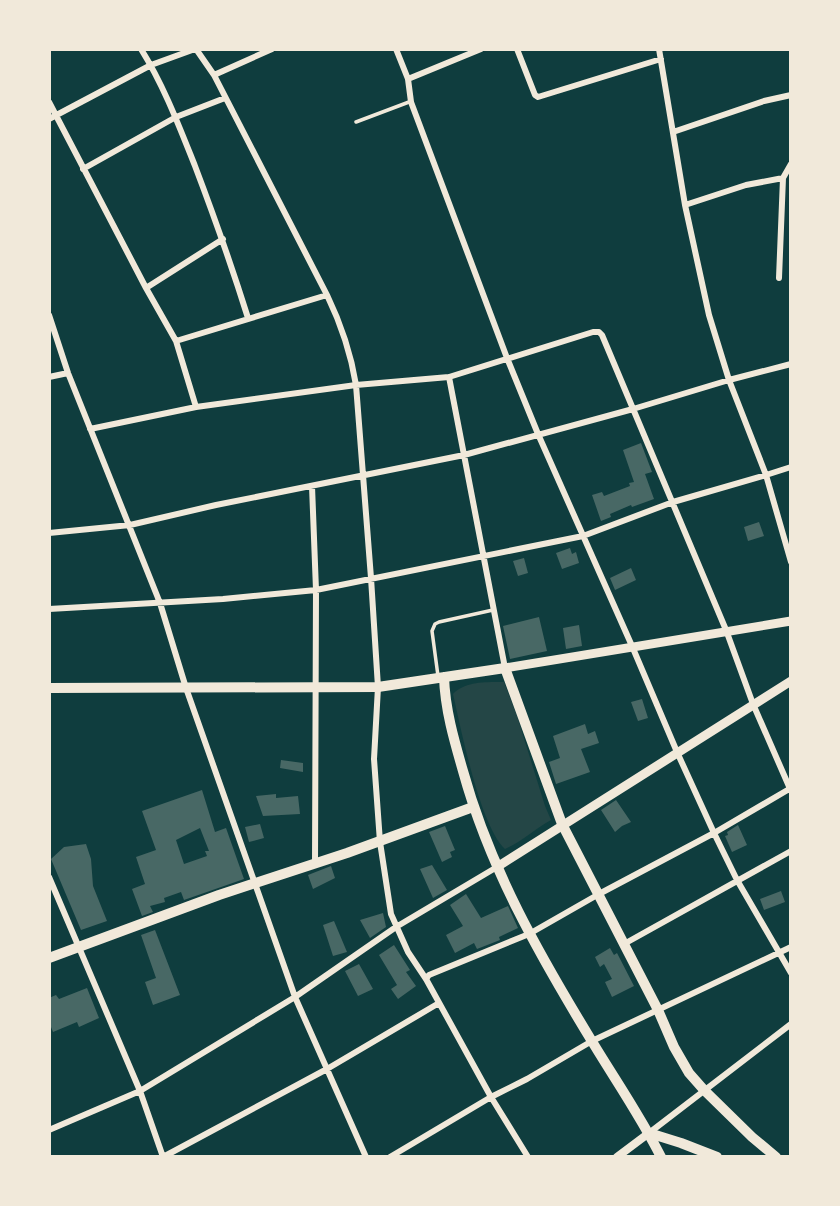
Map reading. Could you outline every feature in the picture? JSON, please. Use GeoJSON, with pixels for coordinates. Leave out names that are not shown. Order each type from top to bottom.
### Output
{"type":"FeatureCollection","features":[{"type":"Feature","properties":{"kind":"main road"},"geometry":{"type":"LineString","coordinates":[[49,688],[378,687],[791,621]]}},
{"type":"Feature","properties":{"kind":"main road"},"geometry":{"type":"LineString","coordinates":[[505,668],[562,824],[658,1010],[674,1047],[689,1073],[704,1090],[776,1157]]}},
{"type":"Feature","properties":{"kind":"main road"},"geometry":{"type":"LineString","coordinates":[[441,678],[453,736],[473,807],[496,867],[529,934],[661,1157]]}},
{"type":"Feature","properties":{"kind":"main road"},"geometry":{"type":"LineString","coordinates":[[496,867],[791,681]]}},
{"type":"Feature","properties":{"kind":"main road"},"geometry":{"type":"LineString","coordinates":[[49,958],[473,807]]}},
{"type":"Feature","properties":{"kind":"main road"},"geometry":{"type":"LineString","coordinates":[[649,1133],[717,1157]]}},
{"type":"Feature","properties":{"kind":"street"},"geometry":{"type":"LineString","coordinates":[[141,49],[176,117],[223,239],[248,318]]}},
{"type":"Feature","properties":{"kind":"street"},"geometry":{"type":"LineString","coordinates":[[52,118],[151,65],[196,49],[214,75],[339,319],[356,385],[378,687],[374,759],[380,842],[391,914],[408,951],[527,1157]]}},
{"type":"Feature","properties":{"kind":"street"},"geometry":{"type":"LineString","coordinates":[[214,75],[257,52],[272,49]]}},
{"type":"Feature","properties":{"kind":"street"},"geometry":{"type":"LineString","coordinates":[[396,49],[408,79],[411,102],[538,434],[714,833],[737,880],[791,973]]}},
{"type":"Feature","properties":{"kind":"street"},"geometry":{"type":"LineString","coordinates":[[408,79],[481,49]]}},
{"type":"Feature","properties":{"kind":"street"},"geometry":{"type":"LineString","coordinates":[[517,49],[538,97],[661,59]]}},
{"type":"Feature","properties":{"kind":"street"},"geometry":{"type":"LineString","coordinates":[[659,49],[685,205],[709,315],[729,380],[766,475],[791,562]]}},
{"type":"Feature","properties":{"kind":"street"},"geometry":{"type":"LineString","coordinates":[[673,132],[764,101],[791,95]]}},
{"type":"Feature","properties":{"kind":"street"},"geometry":{"type":"LineString","coordinates":[[83,169],[176,117],[225,98]]}},
{"type":"Feature","properties":{"kind":"street"},"geometry":{"type":"LineString","coordinates":[[49,102],[52,118],[83,169],[176,341],[197,407]]}},
{"type":"Feature","properties":{"kind":"street"},"geometry":{"type":"LineString","coordinates":[[779,278],[783,178],[791,164]]}},
{"type":"Feature","properties":{"kind":"street"},"geometry":{"type":"LineString","coordinates":[[685,205],[746,185],[783,178]]}},
{"type":"Feature","properties":{"kind":"street"},"geometry":{"type":"LineString","coordinates":[[146,288],[223,239]]}},
{"type":"Feature","properties":{"kind":"street"},"geometry":{"type":"LineString","coordinates":[[176,341],[327,295]]}},
{"type":"Feature","properties":{"kind":"street"},"geometry":{"type":"LineString","coordinates":[[49,314],[68,373],[160,603],[186,688],[295,997],[366,1157]]}},
{"type":"Feature","properties":{"kind":"street"},"geometry":{"type":"LineString","coordinates":[[90,429],[197,407],[356,385],[449,377],[593,332],[602,335],[726,630],[752,704],[791,789],[529,934],[429,975],[426,979]]}},
{"type":"Feature","properties":{"kind":"street"},"geometry":{"type":"LineString","coordinates":[[49,533],[130,525],[464,455],[791,364]]}},
{"type":"Feature","properties":{"kind":"street"},"geometry":{"type":"LineString","coordinates":[[49,377],[68,373]]}},
{"type":"Feature","properties":{"kind":"street"},"geometry":{"type":"LineString","coordinates":[[449,377],[505,668]]}},
{"type":"Feature","properties":{"kind":"street"},"geometry":{"type":"LineString","coordinates":[[49,609],[316,590],[583,536],[673,502],[791,467]]}},
{"type":"Feature","properties":{"kind":"street"},"geometry":{"type":"LineString","coordinates":[[312,486],[316,590],[315,864]]}},
{"type":"Feature","properties":{"kind":"street"},"geometry":{"type":"LineString","coordinates":[[624,944],[791,851]]}},
{"type":"Feature","properties":{"kind":"street"},"geometry":{"type":"LineString","coordinates":[[49,1130],[140,1091],[295,997],[397,927],[496,867]]}},
{"type":"Feature","properties":{"kind":"street"},"geometry":{"type":"LineString","coordinates":[[49,877],[140,1091],[163,1157],[327,1069],[439,1003]]}},
{"type":"Feature","properties":{"kind":"street"},"geometry":{"type":"LineString","coordinates":[[390,1157],[592,1041],[791,947]]}},
{"type":"Feature","properties":{"kind":"street"},"geometry":{"type":"LineString","coordinates":[[617,1157],[791,1024]]}},
{"type":"Feature","properties":{"kind":"lane"},"geometry":{"type":"LineString","coordinates":[[356,122],[411,102]]}},
{"type":"Feature","properties":{"kind":"lane"},"geometry":{"type":"LineString","coordinates":[[441,678],[432,631],[435,624],[493,610]]}},
{"type":"Feature","properties":{"kind":"shaded area"},"geometry":{"type":"Polygon","coordinates":[[[504,682],[551,820],[505,849],[487,820],[466,752],[453,694],[470,684],[504,682]]]}},
{"type":"Feature","properties":{"kind":"building"},"geometry":{"type":"Polygon","coordinates":[[[641,443],[652,472],[645,474],[654,499],[632,507],[631,505],[601,521],[592,495],[602,492],[604,496],[634,482],[623,450],[641,443]]]}},
{"type":"Feature","properties":{"kind":"building"},"geometry":{"type":"Polygon","coordinates":[[[759,522],[764,536],[748,541],[744,527],[759,522]]]}},
{"type":"Feature","properties":{"kind":"building"},"geometry":{"type":"Polygon","coordinates":[[[570,548],[572,554],[576,552],[579,563],[562,569],[556,553],[570,548]]]}},
{"type":"Feature","properties":{"kind":"building"},"geometry":{"type":"Polygon","coordinates":[[[524,558],[528,573],[518,576],[513,561],[524,558]]]}},
{"type":"Feature","properties":{"kind":"building"},"geometry":{"type":"Polygon","coordinates":[[[631,568],[636,580],[615,590],[610,578],[631,568]]]}},
{"type":"Feature","properties":{"kind":"building"},"geometry":{"type":"Polygon","coordinates":[[[539,617],[547,651],[510,659],[503,626],[539,617]]]}},
{"type":"Feature","properties":{"kind":"building"},"geometry":{"type":"Polygon","coordinates":[[[579,625],[582,646],[566,649],[563,628],[579,625]]]}},
{"type":"Feature","properties":{"kind":"building"},"geometry":{"type":"Polygon","coordinates":[[[642,699],[648,718],[638,721],[631,702],[642,699]]]}},
{"type":"Feature","properties":{"kind":"building"},"geometry":{"type":"Polygon","coordinates":[[[585,724],[588,734],[595,731],[599,743],[581,749],[590,772],[556,784],[549,762],[560,758],[553,736],[585,724]]]}},
{"type":"Feature","properties":{"kind":"building"},"geometry":{"type":"Polygon","coordinates":[[[281,760],[303,763],[303,772],[280,768],[281,760]]]}},
{"type":"Feature","properties":{"kind":"building"},"geometry":{"type":"Polygon","coordinates":[[[202,790],[215,832],[226,828],[244,879],[184,900],[181,892],[164,898],[165,902],[150,906],[153,912],[142,916],[132,889],[145,884],[136,857],[156,850],[142,811],[202,790]],[[200,828],[176,840],[184,864],[207,856],[205,851],[209,851],[200,828]]]}},
{"type":"Feature","properties":{"kind":"building"},"geometry":{"type":"Polygon","coordinates":[[[276,794],[276,798],[298,796],[300,814],[263,816],[256,796],[276,794]]]}},
{"type":"Feature","properties":{"kind":"building"},"geometry":{"type":"Polygon","coordinates":[[[616,800],[631,822],[615,832],[601,810],[616,800]]]}},
{"type":"Feature","properties":{"kind":"building"},"geometry":{"type":"Polygon","coordinates":[[[260,824],[264,838],[249,842],[245,827],[260,824]]]}},
{"type":"Feature","properties":{"kind":"building"},"geometry":{"type":"Polygon","coordinates":[[[738,825],[747,845],[732,852],[725,836],[738,825]]]}},
{"type":"Feature","properties":{"kind":"building"},"geometry":{"type":"Polygon","coordinates":[[[445,826],[455,850],[450,852],[452,857],[442,862],[429,832],[445,826]]]}},
{"type":"Feature","properties":{"kind":"building"},"geometry":{"type":"Polygon","coordinates":[[[86,844],[91,859],[93,886],[107,921],[81,930],[51,859],[64,847],[86,844]]]}},
{"type":"Feature","properties":{"kind":"building"},"geometry":{"type":"Polygon","coordinates":[[[432,865],[447,890],[433,898],[420,869],[432,865]]]}},
{"type":"Feature","properties":{"kind":"building"},"geometry":{"type":"Polygon","coordinates":[[[331,866],[335,878],[313,889],[308,875],[331,866]]]}},
{"type":"Feature","properties":{"kind":"building"},"geometry":{"type":"Polygon","coordinates":[[[781,891],[785,902],[764,910],[760,899],[781,891]]]}},
{"type":"Feature","properties":{"kind":"building"},"geometry":{"type":"Polygon","coordinates":[[[466,894],[481,918],[508,906],[518,928],[499,937],[500,940],[477,949],[474,943],[455,953],[446,935],[463,926],[450,905],[466,894]]]}},
{"type":"Feature","properties":{"kind":"building"},"geometry":{"type":"Polygon","coordinates":[[[383,913],[386,927],[370,938],[360,920],[383,913]]]}},
{"type":"Feature","properties":{"kind":"building"},"geometry":{"type":"Polygon","coordinates":[[[334,921],[347,952],[333,956],[323,925],[334,921]]]}},
{"type":"Feature","properties":{"kind":"building"},"geometry":{"type":"Polygon","coordinates":[[[155,930],[180,995],[153,1005],[145,982],[156,978],[141,935],[155,930]]]}},
{"type":"Feature","properties":{"kind":"building"},"geometry":{"type":"Polygon","coordinates":[[[394,945],[410,970],[406,972],[416,986],[398,999],[391,989],[397,985],[379,955],[394,945]]]}},
{"type":"Feature","properties":{"kind":"building"},"geometry":{"type":"Polygon","coordinates":[[[610,948],[614,955],[617,953],[634,986],[612,997],[605,982],[612,979],[604,964],[600,967],[595,957],[610,948]]]}},
{"type":"Feature","properties":{"kind":"building"},"geometry":{"type":"Polygon","coordinates":[[[359,964],[373,989],[358,996],[345,971],[359,964]]]}},
{"type":"Feature","properties":{"kind":"building"},"geometry":{"type":"Polygon","coordinates":[[[87,988],[99,1018],[79,1027],[77,1022],[53,1032],[49,1022],[49,998],[56,995],[59,999],[87,988]]]}}]}
